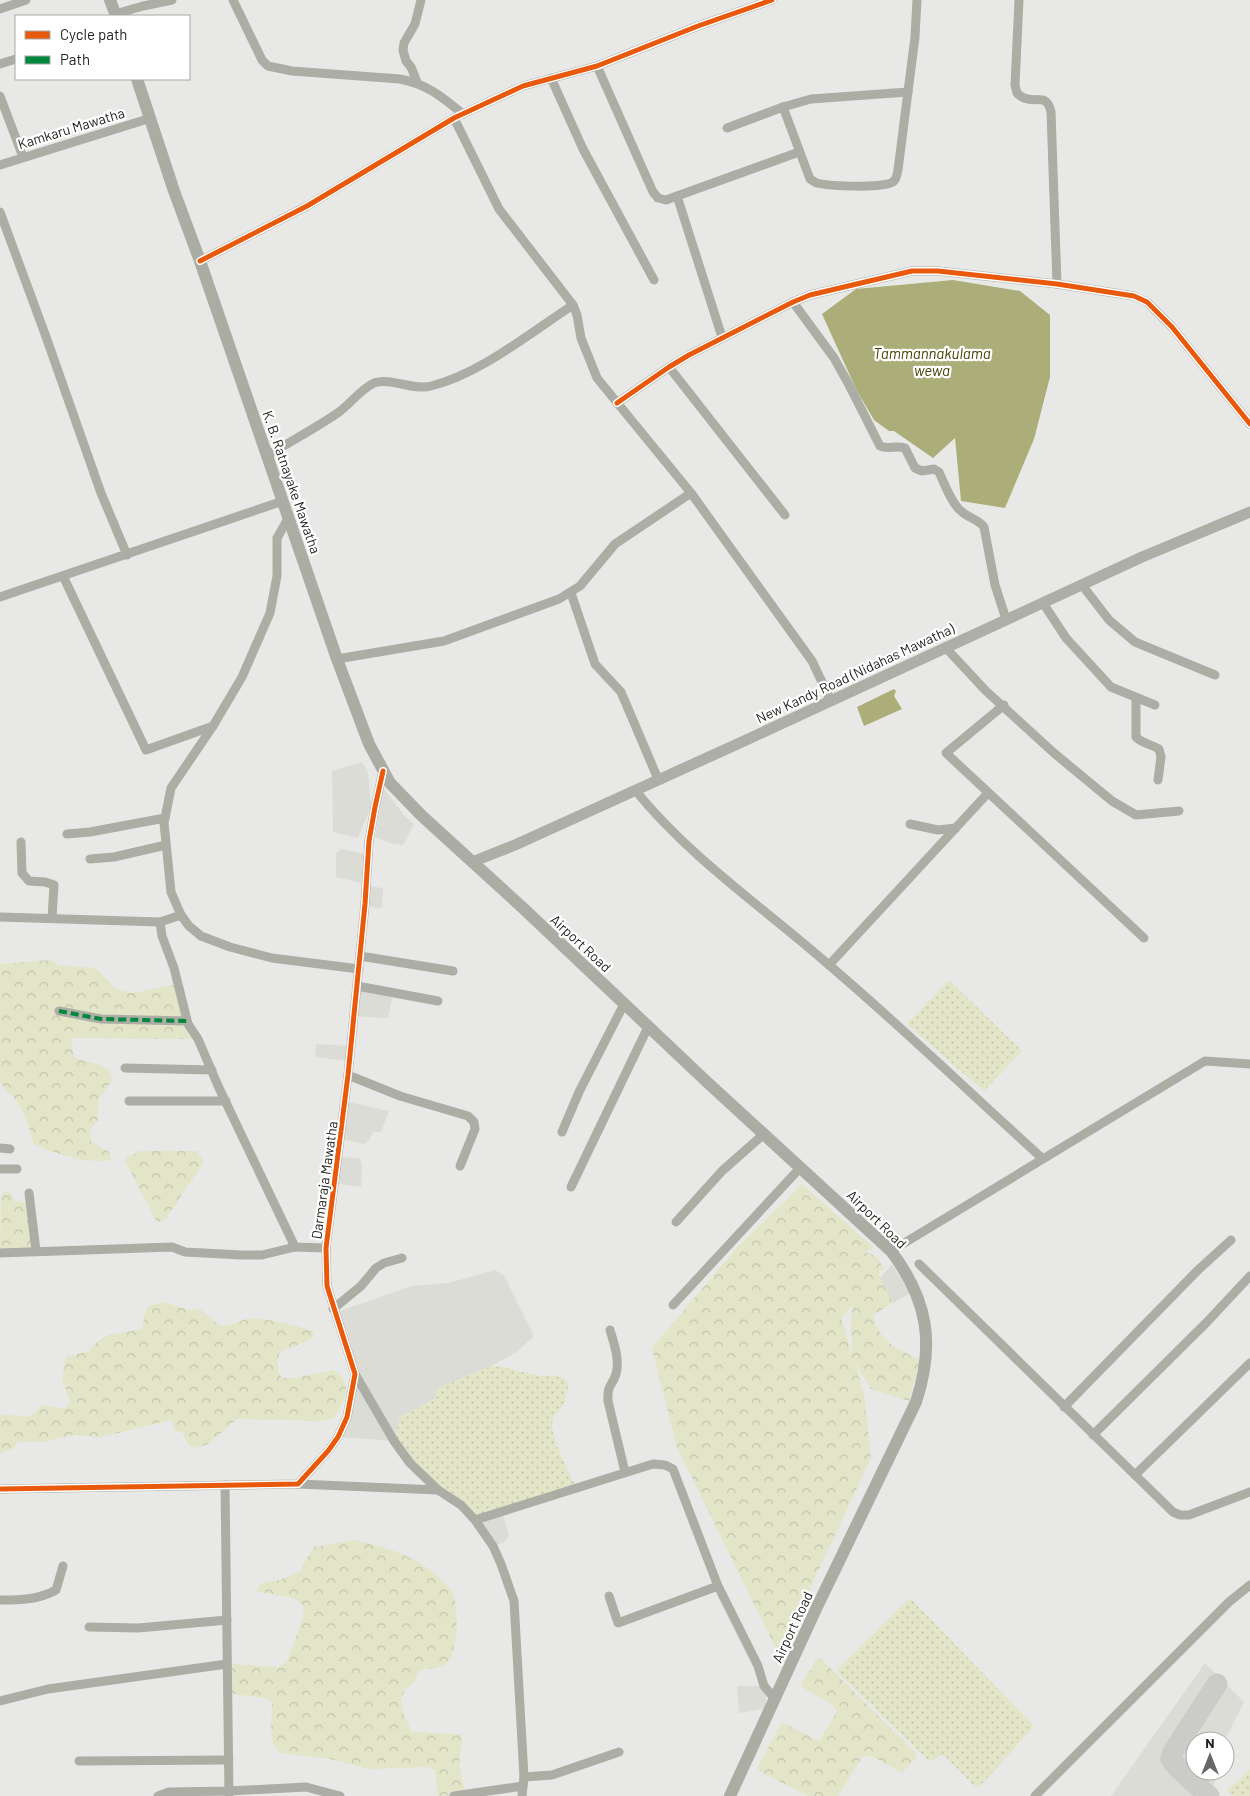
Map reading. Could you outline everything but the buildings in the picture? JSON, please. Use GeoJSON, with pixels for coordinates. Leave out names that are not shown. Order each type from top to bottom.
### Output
{"type":"FeatureCollection","features":[{"type":"Feature","properties":{"kind":"highway"},"geometry":{"type":"LineString","coordinates":[[110,0],[115,15]]}},
{"type":"Feature","properties":{"kind":"highway","name":"K. B. Ratnayake Mawatha"},"geometry":{"type":"LineString","coordinates":[[137,80],[174,191],[289,517],[336,659],[369,744],[390,783],[410,805],[472,862]]}},
{"type":"Feature","properties":{"kind":"highway","name":"Airport Road"},"geometry":{"type":"LineString","coordinates":[[472,862],[891,1251],[916,1290],[925,1319],[927,1347],[922,1384],[910,1417],[816,1609],[730,1796]]}},
{"type":"Feature","properties":{"kind":"main road","name":"New Kandy Road (Nidahas Mawatha)"},"geometry":{"type":"LineString","coordinates":[[472,862],[488,857],[831,701],[1142,556],[1250,512]]}},
{"type":"Feature","properties":{"kind":"street"},"geometry":{"type":"LineString","coordinates":[[0,9],[26,0]]}},
{"type":"Feature","properties":{"kind":"street"},"geometry":{"type":"LineString","coordinates":[[115,15],[143,6],[172,0]]}},
{"type":"Feature","properties":{"kind":"street"},"geometry":{"type":"LineString","coordinates":[[233,0],[262,60],[268,66],[292,71],[417,82],[438,95],[458,116],[499,209],[573,305],[588,358],[597,378],[691,493],[812,662],[831,701]]}},
{"type":"Feature","properties":{"kind":"street"},"geometry":{"type":"LineString","coordinates":[[417,82],[406,61],[403,50],[404,43],[415,24],[421,0]]}},
{"type":"Feature","properties":{"kind":"street"},"geometry":{"type":"LineString","coordinates":[[200,261],[307,206],[458,116],[523,86],[597,66],[698,26],[772,0]]}},
{"type":"Feature","properties":{"kind":"street"},"geometry":{"type":"LineString","coordinates":[[783,106],[810,179],[817,182],[871,185],[884,185],[894,182],[897,177],[915,37],[917,0]]}},
{"type":"Feature","properties":{"kind":"street"},"geometry":{"type":"LineString","coordinates":[[1019,0],[1015,85],[1017,94],[1024,99],[1046,102],[1051,112],[1057,284]]}},
{"type":"Feature","properties":{"kind":"street"},"geometry":{"type":"LineString","coordinates":[[0,64],[15,59]]}},
{"type":"Feature","properties":{"kind":"street"},"geometry":{"type":"LineString","coordinates":[[597,66],[653,192],[658,198],[666,200],[799,152]]}},
{"type":"Feature","properties":{"kind":"street"},"geometry":{"type":"LineString","coordinates":[[551,78],[583,149],[654,280]]}},
{"type":"Feature","properties":{"kind":"street"},"geometry":{"type":"LineString","coordinates":[[727,128],[783,106],[812,99],[908,92]]}},
{"type":"Feature","properties":{"kind":"street"},"geometry":{"type":"LineString","coordinates":[[0,96],[4,118],[23,157]]}},
{"type":"Feature","properties":{"kind":"street","name":"Kamkaru Mawatha"},"geometry":{"type":"LineString","coordinates":[[0,164],[151,118]]}},
{"type":"Feature","properties":{"kind":"street"},"geometry":{"type":"LineString","coordinates":[[677,196],[722,337]]}},
{"type":"Feature","properties":{"kind":"street"},"geometry":{"type":"LineString","coordinates":[[0,212],[101,493],[127,555]]}},
{"type":"Feature","properties":{"kind":"street"},"geometry":{"type":"LineString","coordinates":[[617,403],[669,366],[722,337],[810,295],[912,271],[938,271],[1057,284],[1134,296],[1147,302],[1172,328],[1250,424]]}},
{"type":"Feature","properties":{"kind":"street"},"geometry":{"type":"LineString","coordinates":[[793,302],[834,358],[880,446],[885,448],[900,446],[905,448],[915,468],[922,470],[934,468],[939,472],[957,508],[962,513],[979,521],[984,527],[995,585],[1006,619]]}},
{"type":"Feature","properties":{"kind":"street"},"geometry":{"type":"LineString","coordinates":[[267,456],[338,413],[372,384],[379,382],[420,388],[456,378],[496,356],[573,305]]}},
{"type":"Feature","properties":{"kind":"street"},"geometry":{"type":"LineString","coordinates":[[669,366],[785,515]]}},
{"type":"Feature","properties":{"kind":"street"},"geometry":{"type":"LineString","coordinates":[[336,659],[444,641],[559,599],[580,586],[615,544],[691,493]]}},
{"type":"Feature","properties":{"kind":"street"},"geometry":{"type":"LineString","coordinates":[[0,597],[283,501]]}},
{"type":"Feature","properties":{"kind":"street"},"geometry":{"type":"LineString","coordinates":[[289,517],[277,538],[277,576],[270,613],[242,677],[213,726],[171,788],[165,818],[171,892],[181,915],[189,926],[201,936],[230,947],[272,958],[359,969]]}},
{"type":"Feature","properties":{"kind":"street"},"geometry":{"type":"LineString","coordinates":[[63,576],[146,750],[213,726]]}},
{"type":"Feature","properties":{"kind":"street"},"geometry":{"type":"LineString","coordinates":[[1082,585],[1109,620],[1135,642],[1215,676]]}},
{"type":"Feature","properties":{"kind":"street"},"geometry":{"type":"LineString","coordinates":[[571,593],[596,664],[621,692],[658,779]]}},
{"type":"Feature","properties":{"kind":"street"},"geometry":{"type":"LineString","coordinates":[[1043,603],[1066,638],[1111,687],[1155,705]]}},
{"type":"Feature","properties":{"kind":"street"},"geometry":{"type":"LineString","coordinates":[[945,647],[986,691],[1004,705],[1054,753],[1112,801],[1136,815],[1179,811]]}},
{"type":"Feature","properties":{"kind":"street"},"geometry":{"type":"LineString","coordinates":[[1136,698],[1136,737],[1142,743],[1151,744],[1160,749],[1161,757],[1158,780]]}},
{"type":"Feature","properties":{"kind":"street"},"geometry":{"type":"LineString","coordinates":[[1004,705],[946,753],[1144,938]]}},
{"type":"Feature","properties":{"kind":"street","name":"Darmaraja Mawatha"},"geometry":{"type":"LineString","coordinates":[[298,1484],[338,1438],[348,1417],[355,1374],[327,1286],[326,1248],[348,1075],[369,841],[383,771]]}},
{"type":"Feature","properties":{"kind":"street"},"geometry":{"type":"LineString","coordinates":[[635,790],[669,827],[711,867],[829,964],[1042,1158]]}},
{"type":"Feature","properties":{"kind":"street"},"geometry":{"type":"LineString","coordinates":[[829,964],[988,793]]}},
{"type":"Feature","properties":{"kind":"street"},"geometry":{"type":"LineString","coordinates":[[67,834],[108,829],[165,818]]}},
{"type":"Feature","properties":{"kind":"street"},"geometry":{"type":"LineString","coordinates":[[910,824],[938,830],[956,828]]}},
{"type":"Feature","properties":{"kind":"street"},"geometry":{"type":"LineString","coordinates":[[22,842],[22,873],[29,881],[45,882],[54,885],[52,918]]}},
{"type":"Feature","properties":{"kind":"street"},"geometry":{"type":"LineString","coordinates":[[90,859],[114,857],[166,845]]}},
{"type":"Feature","properties":{"kind":"street"},"geometry":{"type":"LineString","coordinates":[[0,917],[160,922],[181,915]]}},
{"type":"Feature","properties":{"kind":"street"},"geometry":{"type":"LineString","coordinates":[[160,922],[162,936],[174,968],[187,1021],[198,1039],[296,1247]]}},
{"type":"Feature","properties":{"kind":"street"},"geometry":{"type":"LineString","coordinates":[[360,956],[453,971]]}},
{"type":"Feature","properties":{"kind":"street"},"geometry":{"type":"LineString","coordinates":[[357,986],[438,1001]]}},
{"type":"Feature","properties":{"kind":"street"},"geometry":{"type":"LineString","coordinates":[[562,1132],[579,1092],[624,1004]]}},
{"type":"Feature","properties":{"kind":"street"},"geometry":{"type":"LineString","coordinates":[[59,1011],[101,1019],[187,1021]]}},
{"type":"Feature","properties":{"kind":"street"},"geometry":{"type":"LineString","coordinates":[[571,1187],[648,1027]]}},
{"type":"Feature","properties":{"kind":"street"},"geometry":{"type":"LineString","coordinates":[[891,1251],[1205,1061],[1250,1064]]}},
{"type":"Feature","properties":{"kind":"street"},"geometry":{"type":"LineString","coordinates":[[125,1068],[212,1070]]}},
{"type":"Feature","properties":{"kind":"street"},"geometry":{"type":"LineString","coordinates":[[348,1075],[412,1101],[468,1116],[474,1122],[475,1129],[460,1166]]}},
{"type":"Feature","properties":{"kind":"street"},"geometry":{"type":"LineString","coordinates":[[129,1101],[226,1101]]}},
{"type":"Feature","properties":{"kind":"street"},"geometry":{"type":"LineString","coordinates":[[676,1222],[722,1171],[764,1134]]}},
{"type":"Feature","properties":{"kind":"street"},"geometry":{"type":"LineString","coordinates":[[0,1148],[10,1149]]}},
{"type":"Feature","properties":{"kind":"street"},"geometry":{"type":"LineString","coordinates":[[0,1168],[17,1169]]}},
{"type":"Feature","properties":{"kind":"street"},"geometry":{"type":"LineString","coordinates":[[673,1305],[800,1168]]}},
{"type":"Feature","properties":{"kind":"street"},"geometry":{"type":"LineString","coordinates":[[29,1193],[36,1251]]}},
{"type":"Feature","properties":{"kind":"street"},"geometry":{"type":"LineString","coordinates":[[1064,1407],[1198,1270],[1232,1240]]}},
{"type":"Feature","properties":{"kind":"street"},"geometry":{"type":"LineString","coordinates":[[0,1253],[172,1247],[185,1252],[262,1255],[296,1247],[326,1248]]}},
{"type":"Feature","properties":{"kind":"street"},"geometry":{"type":"LineString","coordinates":[[333,1309],[361,1286],[376,1268],[384,1263],[402,1258]]}},
{"type":"Feature","properties":{"kind":"street"},"geometry":{"type":"LineString","coordinates":[[919,1264],[1173,1512],[1180,1515],[1189,1515],[1250,1492]]}},
{"type":"Feature","properties":{"kind":"street"},"geometry":{"type":"LineString","coordinates":[[1093,1435],[1207,1322],[1250,1276]]}},
{"type":"Feature","properties":{"kind":"street"},"geometry":{"type":"LineString","coordinates":[[610,1330],[615,1346],[617,1366],[616,1376],[607,1390],[608,1401],[625,1472]]}},
{"type":"Feature","properties":{"kind":"street"},"geometry":{"type":"LineString","coordinates":[[1135,1475],[1250,1363]]}},
{"type":"Feature","properties":{"kind":"street"},"geometry":{"type":"LineString","coordinates":[[355,1374],[410,1463],[438,1490],[461,1505],[476,1520],[493,1546],[501,1564],[514,1601],[524,1781],[522,1796]]}},
{"type":"Feature","properties":{"kind":"street"},"geometry":{"type":"LineString","coordinates":[[476,1520],[653,1464],[665,1465],[673,1469],[718,1586],[758,1666],[764,1686],[775,1699]]}},
{"type":"Feature","properties":{"kind":"street"},"geometry":{"type":"LineString","coordinates":[[0,1489],[298,1484],[438,1490]]}},
{"type":"Feature","properties":{"kind":"street"},"geometry":{"type":"LineString","coordinates":[[225,1486],[229,1794]]}},
{"type":"Feature","properties":{"kind":"street"},"geometry":{"type":"LineString","coordinates":[[0,1600],[28,1600],[44,1596],[56,1590],[62,1566]]}},
{"type":"Feature","properties":{"kind":"street"},"geometry":{"type":"LineString","coordinates":[[609,1596],[618,1623],[718,1586]]}},
{"type":"Feature","properties":{"kind":"street"},"geometry":{"type":"LineString","coordinates":[[1035,1796],[1229,1602],[1250,1586]]}},
{"type":"Feature","properties":{"kind":"street"},"geometry":{"type":"LineString","coordinates":[[89,1627],[138,1628],[227,1620]]}},
{"type":"Feature","properties":{"kind":"street"},"geometry":{"type":"LineString","coordinates":[[0,1702],[48,1689],[227,1664]]}},
{"type":"Feature","properties":{"kind":"street"},"geometry":{"type":"LineString","coordinates":[[454,1796],[552,1775],[620,1752]]}},
{"type":"Feature","properties":{"kind":"street"},"geometry":{"type":"LineString","coordinates":[[79,1761],[229,1760]]}},
{"type":"Feature","properties":{"kind":"street"},"geometry":{"type":"LineString","coordinates":[[158,1796],[169,1792],[229,1794],[306,1787],[340,1796]]}},
{"type":"Feature","properties":{"kind":"shaded area"},"geometry":{"type":"Polygon","coordinates":[[[362,762],[368,772],[371,806],[358,838],[333,832],[332,771],[362,762]]]}},
{"type":"Feature","properties":{"kind":"shaded area"},"geometry":{"type":"Polygon","coordinates":[[[383,788],[404,815],[414,824],[403,845],[393,844],[375,837],[383,788]]]}},
{"type":"Feature","properties":{"kind":"shaded area"},"geometry":{"type":"Polygon","coordinates":[[[341,849],[369,855],[366,886],[355,881],[336,877],[336,853],[341,849]]]}},
{"type":"Feature","properties":{"kind":"shaded area"},"geometry":{"type":"Polygon","coordinates":[[[366,886],[383,888],[382,908],[375,908],[365,904],[366,886]]]}},
{"type":"Feature","properties":{"kind":"shaded area"},"geometry":{"type":"Polygon","coordinates":[[[357,986],[393,996],[388,1018],[354,1016],[357,986]]]}},
{"type":"Feature","properties":{"kind":"shaded area"},"geometry":{"type":"Polygon","coordinates":[[[316,1044],[349,1046],[347,1061],[315,1057],[316,1044]]]}},
{"type":"Feature","properties":{"kind":"shaded area"},"geometry":{"type":"Polygon","coordinates":[[[345,1101],[389,1111],[381,1132],[373,1132],[369,1141],[364,1144],[341,1139],[345,1101]]]}},
{"type":"Feature","properties":{"kind":"shaded area"},"geometry":{"type":"Polygon","coordinates":[[[338,1157],[359,1158],[362,1164],[361,1187],[334,1183],[338,1157]]]}},
{"type":"Feature","properties":{"kind":"shaded area"},"geometry":{"type":"Polygon","coordinates":[[[892,1265],[911,1293],[893,1303],[879,1279],[892,1265]]]}},
{"type":"Feature","properties":{"kind":"shaded area"},"geometry":{"type":"Polygon","coordinates":[[[495,1270],[504,1275],[534,1336],[517,1352],[491,1366],[438,1388],[433,1400],[400,1417],[394,1441],[338,1437],[355,1374],[334,1313],[412,1286],[449,1283],[495,1270]]]}},
{"type":"Feature","properties":{"kind":"shaded area"},"geometry":{"type":"Polygon","coordinates":[[[502,1512],[509,1535],[505,1542],[493,1546],[475,1520],[502,1512]]]}},
{"type":"Feature","properties":{"kind":"shaded area"},"geometry":{"type":"Polygon","coordinates":[[[1205,1663],[1244,1702],[1229,1731],[1185,1731],[1185,1781],[1216,1781],[1207,1796],[1111,1796],[1205,1663]]]}},
{"type":"Feature","properties":{"kind":"shaded area"},"geometry":{"type":"Polygon","coordinates":[[[737,1686],[764,1686],[767,1708],[739,1713],[737,1686]]]}},
{"type":"Feature","properties":{"kind":"green space"},"geometry":{"type":"Polygon","coordinates":[[[51,960],[59,965],[95,968],[117,990],[133,993],[178,984],[198,1039],[73,1038],[71,1046],[74,1057],[109,1070],[112,1080],[98,1100],[98,1120],[91,1129],[90,1141],[109,1152],[111,1160],[92,1161],[62,1155],[34,1145],[28,1123],[21,1108],[0,1081],[0,964],[51,960]]]}},
{"type":"Feature","properties":{"kind":"green space"},"geometry":{"type":"Polygon","coordinates":[[[949,980],[1022,1051],[984,1091],[907,1024],[949,980]]]}},
{"type":"Feature","properties":{"kind":"green space"},"geometry":{"type":"Polygon","coordinates":[[[140,1151],[197,1151],[204,1162],[165,1220],[157,1222],[126,1163],[126,1158],[140,1151]]]}},
{"type":"Feature","properties":{"kind":"green space"},"geometry":{"type":"Polygon","coordinates":[[[802,1184],[874,1248],[865,1252],[878,1257],[883,1269],[878,1274],[893,1303],[873,1315],[876,1324],[890,1344],[920,1360],[909,1401],[871,1389],[854,1361],[864,1393],[871,1458],[779,1655],[676,1445],[652,1348],[734,1251],[802,1184]],[[853,1304],[841,1318],[852,1355],[851,1323],[853,1304]]]}},
{"type":"Feature","properties":{"kind":"green space"},"geometry":{"type":"Polygon","coordinates":[[[4,1191],[12,1194],[14,1201],[26,1203],[32,1251],[0,1253],[1,1201],[4,1191]]]}},
{"type":"Feature","properties":{"kind":"green space"},"geometry":{"type":"Polygon","coordinates":[[[163,1302],[189,1310],[198,1308],[220,1326],[252,1318],[280,1322],[314,1332],[312,1339],[280,1352],[278,1369],[282,1378],[294,1378],[334,1370],[342,1378],[346,1389],[346,1394],[337,1414],[334,1418],[321,1421],[237,1419],[208,1444],[197,1448],[188,1445],[183,1433],[175,1431],[170,1420],[102,1437],[72,1435],[46,1442],[17,1442],[14,1448],[0,1453],[0,1415],[30,1416],[43,1405],[65,1409],[70,1400],[62,1380],[66,1357],[89,1351],[101,1339],[107,1336],[142,1328],[147,1307],[163,1302]]]}},
{"type":"Feature","properties":{"kind":"green space"},"geometry":{"type":"Polygon","coordinates":[[[491,1366],[536,1375],[556,1376],[566,1381],[568,1388],[567,1396],[564,1404],[553,1419],[552,1427],[559,1450],[577,1488],[475,1520],[438,1490],[394,1441],[400,1417],[433,1400],[438,1388],[491,1366]]]}},
{"type":"Feature","properties":{"kind":"green space"},"geometry":{"type":"Polygon","coordinates":[[[353,1540],[379,1546],[415,1560],[436,1575],[451,1590],[455,1604],[457,1624],[452,1654],[442,1666],[419,1670],[414,1683],[405,1689],[401,1699],[403,1713],[412,1732],[461,1734],[459,1765],[466,1794],[438,1796],[435,1770],[425,1767],[369,1769],[330,1759],[279,1753],[272,1736],[272,1703],[266,1698],[232,1694],[232,1664],[278,1667],[287,1662],[303,1618],[304,1606],[294,1598],[255,1591],[262,1583],[280,1580],[302,1571],[302,1566],[314,1547],[353,1540]]]}},
{"type":"Feature","properties":{"kind":"green space"},"geometry":{"type":"Polygon","coordinates":[[[908,1600],[913,1601],[1032,1724],[1033,1728],[980,1786],[974,1786],[945,1756],[938,1756],[933,1761],[928,1760],[838,1673],[838,1669],[908,1600]]]}},
{"type":"Feature","properties":{"kind":"green space"},"geometry":{"type":"Polygon","coordinates":[[[820,1658],[915,1752],[917,1757],[902,1773],[872,1756],[862,1757],[838,1796],[808,1796],[759,1771],[758,1766],[782,1722],[819,1741],[835,1715],[836,1710],[831,1704],[800,1686],[817,1659],[820,1658]]]}},
{"type":"Feature","properties":{"kind":"green space"},"geometry":{"type":"Polygon","coordinates":[[[1250,1769],[1250,1796],[1233,1796],[1227,1791],[1250,1769]]]}},
{"type":"Feature","properties":{"kind":"water","name":"Tammannakulama wewa"},"geometry":{"type":"Polygon","coordinates":[[[953,280],[1020,291],[1050,315],[1050,377],[1034,439],[1005,508],[961,501],[955,438],[933,458],[894,431],[889,431],[874,420],[857,391],[822,314],[856,289],[953,280]]]}},
{"type":"Feature","properties":{"kind":"water"},"geometry":{"type":"Polygon","coordinates":[[[894,689],[896,691],[894,696],[902,709],[864,726],[857,707],[894,689]]]}},
{"type":"Feature","properties":{"kind":"taxiway"},"geometry":{"type":"LineString","coordinates":[[1209,1796],[1177,1767],[1171,1759],[1173,1752],[1217,1684]]}},
{"type":"Feature","properties":{"kind":"marked path"},"geometry":{"type":"LineString","coordinates":[[59,1011],[101,1019],[187,1021]]}},
{"type":"Feature","properties":{"kind":"cycle path"},"geometry":{"type":"LineString","coordinates":[[200,261],[307,206],[454,118],[523,86],[597,66],[698,26],[772,0]]}},
{"type":"Feature","properties":{"kind":"cycle path"},"geometry":{"type":"LineString","coordinates":[[617,403],[689,355],[810,295],[912,271],[938,271],[1057,284],[1134,296],[1147,302],[1172,327],[1250,424]]}},
{"type":"Feature","properties":{"kind":"cycle path"},"geometry":{"type":"LineString","coordinates":[[0,1489],[298,1484],[338,1437],[347,1417],[355,1374],[327,1286],[326,1248],[348,1075],[365,904],[369,841],[383,771]]}}]}
